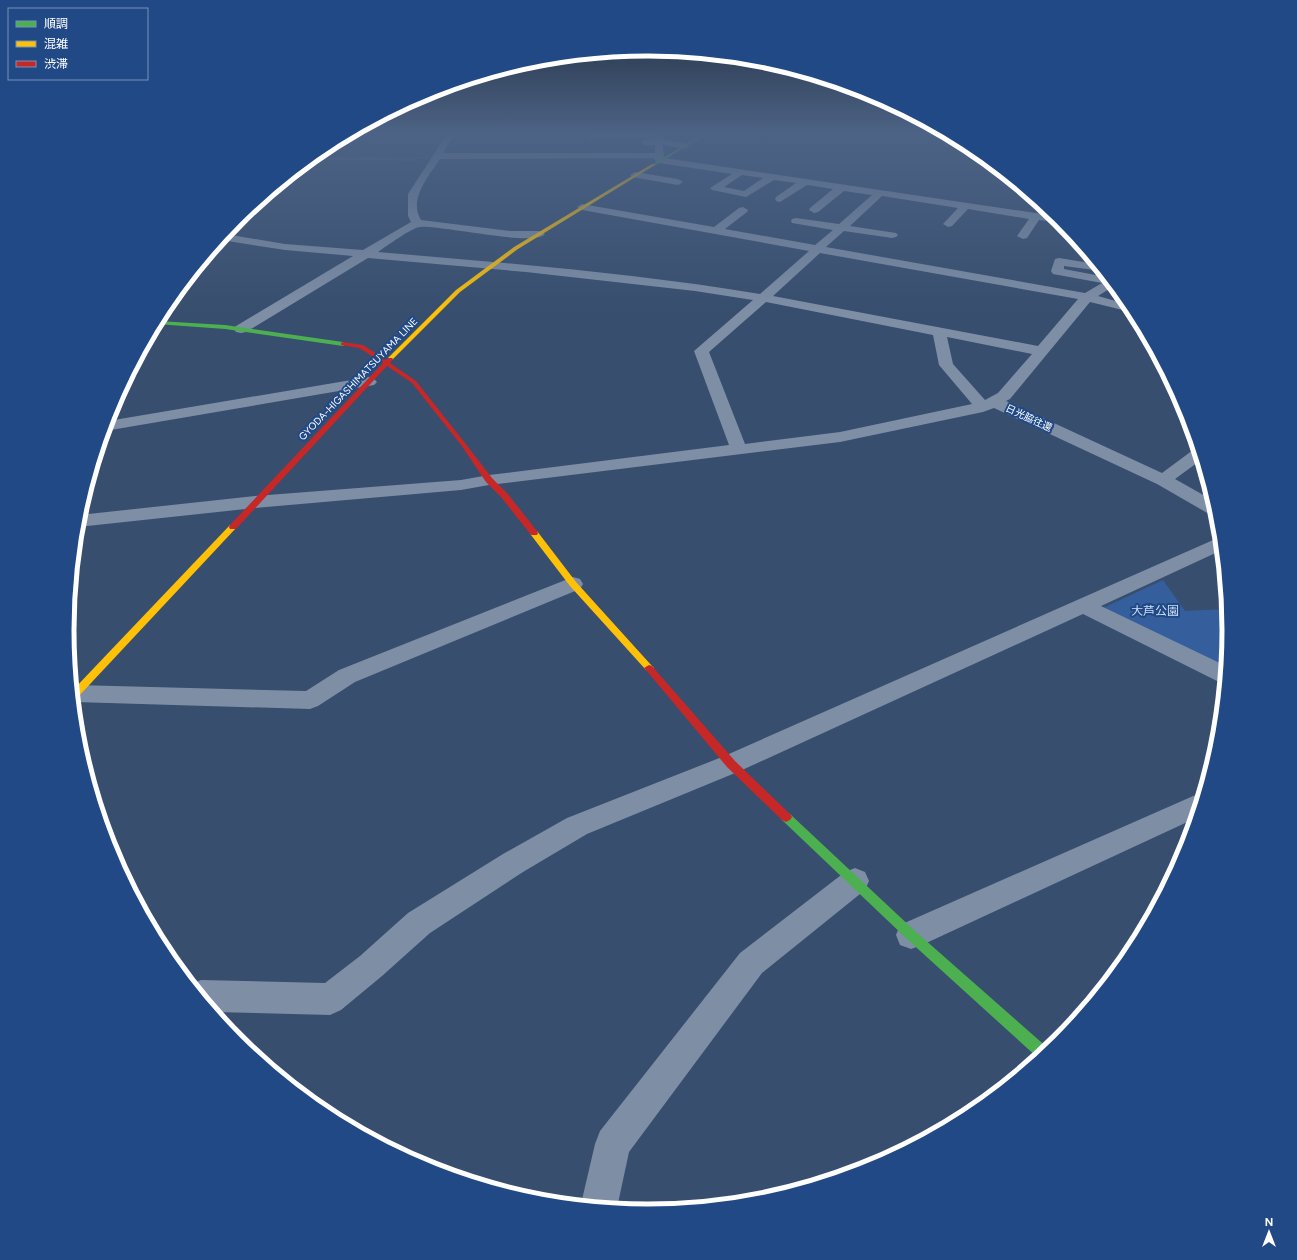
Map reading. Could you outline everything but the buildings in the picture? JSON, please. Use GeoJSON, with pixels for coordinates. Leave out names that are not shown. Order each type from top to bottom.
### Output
{"type":"FeatureCollection","features":[{"type":"Feature","properties":{"kind":"main road","name":"GYODA-HIGASHIMATSUYAMA LINE"},"geometry":{"type":"LineString","coordinates":[[78,692],[386,363],[458,291],[490,266],[606,193]]}},
{"type":"Feature","properties":{"kind":"main road"},"geometry":{"type":"LineString","coordinates":[[163,324],[241,329],[361,346],[414,382],[463,444],[489,480],[504,495],[573,584],[622,637],[731,764],[911,935],[1039,1050]]}},
{"type":"Feature","properties":{"kind":"street"},"geometry":{"type":"LineString","coordinates":[[414,193],[413,216],[417,223]]}},
{"type":"Feature","properties":{"kind":"street"},"geometry":{"type":"LineString","coordinates":[[780,199],[789,193]]}},
{"type":"Feature","properties":{"kind":"street"},"geometry":{"type":"LineString","coordinates":[[814,210],[835,193]]}},
{"type":"Feature","properties":{"kind":"street"},"geometry":{"type":"LineString","coordinates":[[739,450],[701,351],[763,298],[880,193],[1048,218]]}},
{"type":"Feature","properties":{"kind":"street"},"geometry":{"type":"LineString","coordinates":[[916,193],[1040,210]]}},
{"type":"Feature","properties":{"kind":"street"},"geometry":{"type":"LineString","coordinates":[[948,224],[965,206]]}},
{"type":"Feature","properties":{"kind":"street"},"geometry":{"type":"LineString","coordinates":[[582,207],[1087,297],[1123,307]]}},
{"type":"Feature","properties":{"kind":"street"},"geometry":{"type":"LineString","coordinates":[[716,231],[743,210]]}},
{"type":"Feature","properties":{"kind":"street"},"geometry":{"type":"LineString","coordinates":[[1023,236],[1036,216]]}},
{"type":"Feature","properties":{"kind":"street"},"geometry":{"type":"LineString","coordinates":[[796,221],[892,236]]}},
{"type":"Feature","properties":{"kind":"street"},"geometry":{"type":"LineString","coordinates":[[241,329],[417,223],[512,234],[539,234]]}},
{"type":"Feature","properties":{"kind":"street"},"geometry":{"type":"LineString","coordinates":[[230,238],[285,247],[542,270],[688,286],[763,298],[1041,351]]}},
{"type":"Feature","properties":{"kind":"street"},"geometry":{"type":"LineString","coordinates":[[1092,267],[1059,262],[1057,271],[1104,280]]}},
{"type":"Feature","properties":{"kind":"street","name":"日光脇往還"},"geometry":{"type":"LineString","coordinates":[[988,404],[1004,396],[1087,297],[1107,285]]}},
{"type":"Feature","properties":{"kind":"street"},"geometry":{"type":"LineString","coordinates":[[939,331],[946,365],[988,404]]}},
{"type":"Feature","properties":{"kind":"street"},"geometry":{"type":"LineString","coordinates":[[112,425],[369,382]]}},
{"type":"Feature","properties":{"kind":"street"},"geometry":{"type":"LineString","coordinates":[[86,520],[255,502],[461,485],[489,480],[840,437],[988,404]]}},
{"type":"Feature","properties":{"kind":"street","name":"日光脇往還"},"geometry":{"type":"LineString","coordinates":[[988,404],[1163,480],[1208,506]]}},
{"type":"Feature","properties":{"kind":"street"},"geometry":{"type":"LineString","coordinates":[[1163,480],[1196,457]]}},
{"type":"Feature","properties":{"kind":"street"},"geometry":{"type":"LineString","coordinates":[[207,996],[330,999],[371,966],[420,923],[513,862],[577,826],[731,764],[1216,545]]}},
{"type":"Feature","properties":{"kind":"street"},"geometry":{"type":"LineString","coordinates":[[78,695],[310,700],[347,676],[573,584]]}},
{"type":"Feature","properties":{"kind":"street"},"geometry":{"type":"LineString","coordinates":[[1084,606],[1221,673]]}},
{"type":"Feature","properties":{"kind":"street"},"geometry":{"type":"LineString","coordinates":[[911,935],[1195,806]]}},
{"type":"Feature","properties":{"kind":"street"},"geometry":{"type":"LineString","coordinates":[[600,1202],[613,1144],[751,963],[855,881]]}},
{"type":"Feature","properties":{"kind":"green space","name":"大芦公園"},"geometry":{"type":"Polygon","coordinates":[[[1163,580],[1185,611],[1221,609],[1221,670],[1106,616],[1103,608],[1163,580]]]}},
{"type":"Feature","properties":{"kind":"traffic: fast"},"geometry":{"type":"LineString","coordinates":[[163,323],[225,327],[343,344]]}},
{"type":"Feature","properties":{"kind":"traffic: fast"},"geometry":{"type":"LineString","coordinates":[[786,817],[911,935],[1039,1050]]}},
{"type":"Feature","properties":{"kind":"traffic: slow"},"geometry":{"type":"LineString","coordinates":[[390,359],[458,291],[516,248],[607,193]]}},
{"type":"Feature","properties":{"kind":"traffic: slow"},"geometry":{"type":"LineString","coordinates":[[78,692],[233,527]]}},
{"type":"Feature","properties":{"kind":"traffic: slow"},"geometry":{"type":"LineString","coordinates":[[534,533],[573,584],[649,668]]}},
{"type":"Feature","properties":{"kind":"traffic: jam"},"geometry":{"type":"LineString","coordinates":[[343,344],[361,346],[414,382],[463,444],[489,480],[504,495],[534,533]]}},
{"type":"Feature","properties":{"kind":"traffic: jam"},"geometry":{"type":"LineString","coordinates":[[233,527],[390,359]]}},
{"type":"Feature","properties":{"kind":"traffic: jam"},"geometry":{"type":"LineString","coordinates":[[649,668],[731,764],[786,817]]}}]}
